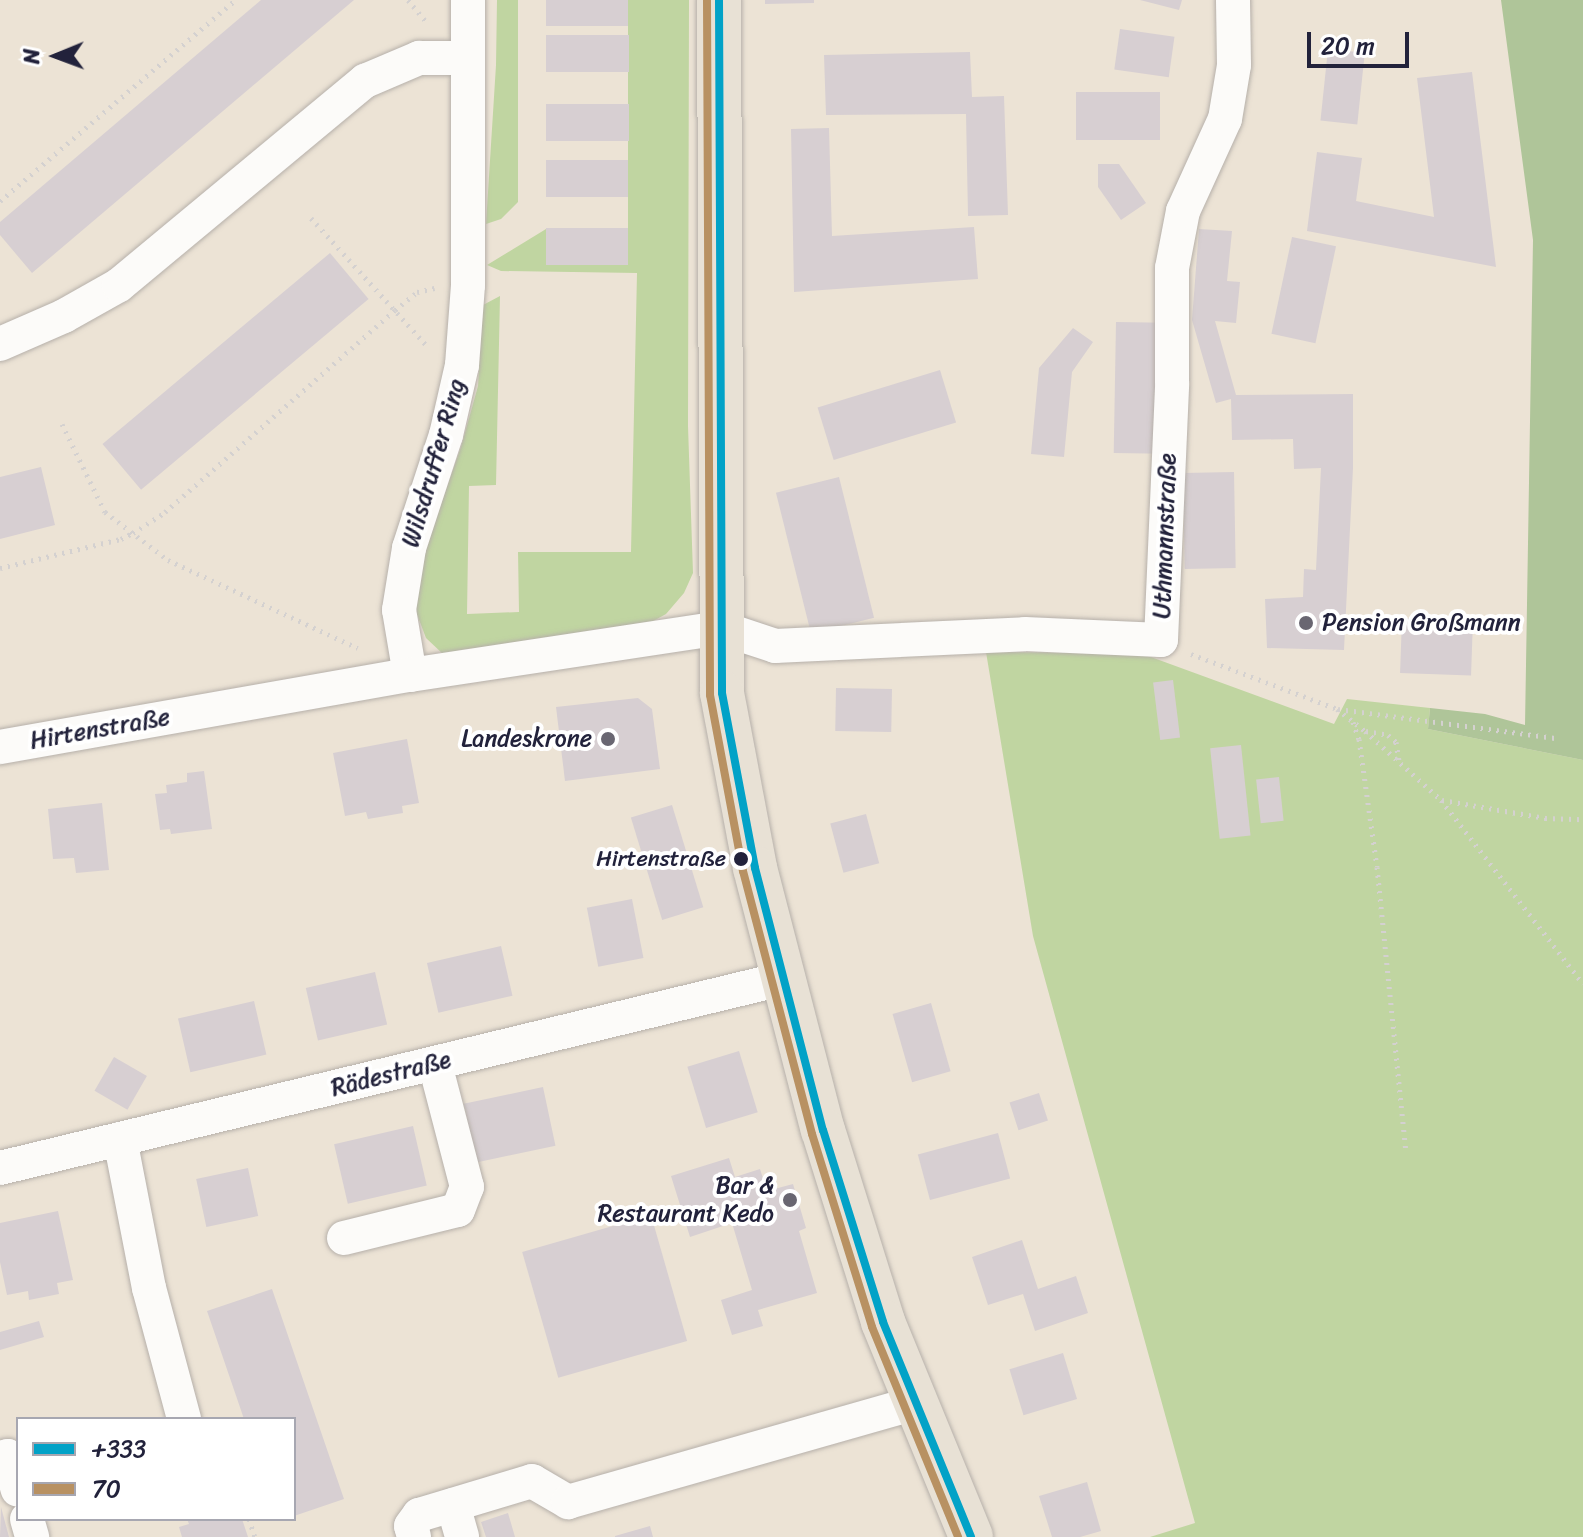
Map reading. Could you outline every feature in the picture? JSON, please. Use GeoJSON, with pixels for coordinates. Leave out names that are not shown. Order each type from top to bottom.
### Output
{"type":"FeatureCollection","features":[{"type":"Feature","properties":{"kind":"main road"},"geometry":{"type":"LineString","coordinates":[[719,0],[721,628],[725,707],[750,843],[782,979],[823,1130],[883,1322],[971,1537]]}},
{"type":"Feature","properties":{"kind":"street","name":"Wilsdruffer Ring"},"geometry":{"type":"LineString","coordinates":[[410,675],[399,610],[409,548],[446,435],[462,365],[468,285],[468,0]]}},
{"type":"Feature","properties":{"kind":"street","name":"Uthmannstraße"},"geometry":{"type":"LineString","coordinates":[[721,628],[775,646],[1025,634],[1161,640],[1172,358],[1172,268],[1183,211],[1225,119],[1234,65],[1233,0]]}},
{"type":"Feature","properties":{"kind":"street"},"geometry":{"type":"LineString","coordinates":[[0,344],[64,316],[119,285],[365,81],[419,58],[468,58]]}},
{"type":"Feature","properties":{"kind":"street","name":"Hirtenstraße"},"geometry":{"type":"LineString","coordinates":[[0,747],[410,675],[721,628]]}},
{"type":"Feature","properties":{"kind":"street","name":"Rädestraße"},"geometry":{"type":"LineString","coordinates":[[0,1168],[782,979]]}},
{"type":"Feature","properties":{"kind":"street"},"geometry":{"type":"LineString","coordinates":[[344,1238],[458,1210],[467,1187],[435,1064]]}},
{"type":"Feature","properties":{"kind":"street"},"geometry":{"type":"LineString","coordinates":[[120,1139],[149,1288],[183,1417]]}},
{"type":"Feature","properties":{"kind":"street"},"geometry":{"type":"LineString","coordinates":[[414,1537],[411,1526],[419,1515],[458,1521],[532,1481],[568,1502],[916,1403]]}},
{"type":"Feature","properties":{"kind":"street"},"geometry":{"type":"LineString","coordinates":[[9,1455],[16,1482]]}},
{"type":"Feature","properties":{"kind":"path"},"geometry":{"type":"LineString","coordinates":[[0,201],[235,0]]}},
{"type":"Feature","properties":{"kind":"path"},"geometry":{"type":"LineString","coordinates":[[311,218],[415,333]]}},
{"type":"Feature","properties":{"kind":"path"},"geometry":{"type":"LineString","coordinates":[[0,568],[121,539],[133,533],[165,512],[417,292],[450,285],[468,285]]}},
{"type":"Feature","properties":{"kind":"path"},"geometry":{"type":"LineString","coordinates":[[62,424],[105,512],[168,560],[410,675]]}},
{"type":"Feature","properties":{"kind":"path"},"geometry":{"type":"LineString","coordinates":[[1161,640],[1213,665],[1279,685],[1337,709],[1353,721],[1441,800],[1583,984]]}},
{"type":"Feature","properties":{"kind":"path"},"geometry":{"type":"LineString","coordinates":[[1337,709],[1555,738]]}},
{"type":"Feature","properties":{"kind":"path"},"geometry":{"type":"LineString","coordinates":[[1353,721],[1359,739],[1377,867],[1406,1153]]}},
{"type":"Feature","properties":{"kind":"path"},"geometry":{"type":"LineString","coordinates":[[1365,731],[1388,735],[1396,742],[1399,762]]}},
{"type":"Feature","properties":{"kind":"path"},"geometry":{"type":"LineString","coordinates":[[1441,800],[1545,818],[1583,819]]}},
{"type":"Feature","properties":{"kind":"green space"},"geometry":{"type":"Polygon","coordinates":[[[497,0],[518,0],[518,202],[501,219],[486,224],[496,65],[497,0]]]}},
{"type":"Feature","properties":{"kind":"green space"},"geometry":{"type":"Polygon","coordinates":[[[628,0],[689,0],[688,426],[693,573],[684,593],[666,614],[646,625],[444,655],[426,638],[415,609],[424,552],[461,447],[478,386],[483,305],[500,296],[496,485],[469,486],[467,614],[519,612],[518,552],[631,552],[637,273],[501,271],[487,265],[546,229],[546,265],[628,265],[628,0]]]}},
{"type":"Feature","properties":{"kind":"green space"},"geometry":{"type":"Polygon","coordinates":[[[1501,0],[1583,0],[1583,760],[1428,729],[1430,708],[1485,714],[1525,725],[1533,240],[1501,0]]]}},
{"type":"Feature","properties":{"kind":"green space"},"geometry":{"type":"Polygon","coordinates":[[[986,652],[1140,653],[1334,724],[1347,699],[1430,708],[1428,729],[1583,760],[1583,1537],[1150,1537],[1195,1523],[1033,936],[986,652]]]}},
{"type":"Feature","properties":{"kind":"building"},"geometry":{"type":"Polygon","coordinates":[[[261,0],[354,0],[32,273],[0,235],[0,222],[261,0]]]}},
{"type":"Feature","properties":{"kind":"building"},"geometry":{"type":"Polygon","coordinates":[[[546,0],[628,0],[628,26],[546,26],[546,0]]]}},
{"type":"Feature","properties":{"kind":"building"},"geometry":{"type":"Polygon","coordinates":[[[765,0],[814,0],[814,3],[765,4],[765,0]]]}},
{"type":"Feature","properties":{"kind":"building"},"geometry":{"type":"Polygon","coordinates":[[[1140,0],[1182,0],[1179,10],[1140,0]]]}},
{"type":"Feature","properties":{"kind":"building"},"geometry":{"type":"Polygon","coordinates":[[[1120,29],[1174,37],[1169,77],[1114,70],[1120,29]]]}},
{"type":"Feature","properties":{"kind":"building"},"geometry":{"type":"Polygon","coordinates":[[[546,35],[629,35],[629,72],[546,72],[546,35]]]}},
{"type":"Feature","properties":{"kind":"building"},"geometry":{"type":"Polygon","coordinates":[[[1328,49],[1365,53],[1357,124],[1320,121],[1328,49]]]}},
{"type":"Feature","properties":{"kind":"building"},"geometry":{"type":"Polygon","coordinates":[[[970,52],[972,97],[1004,96],[1008,215],[968,216],[966,114],[826,115],[824,55],[970,52]]]}},
{"type":"Feature","properties":{"kind":"building"},"geometry":{"type":"Polygon","coordinates":[[[1472,72],[1496,267],[1307,231],[1317,152],[1362,158],[1356,201],[1434,217],[1417,78],[1472,72]]]}},
{"type":"Feature","properties":{"kind":"building"},"geometry":{"type":"Polygon","coordinates":[[[1076,92],[1160,92],[1160,140],[1076,140],[1076,92]]]}},
{"type":"Feature","properties":{"kind":"building"},"geometry":{"type":"Polygon","coordinates":[[[546,104],[629,104],[629,141],[546,141],[546,104]]]}},
{"type":"Feature","properties":{"kind":"building"},"geometry":{"type":"Polygon","coordinates":[[[829,128],[832,236],[974,227],[978,279],[794,292],[791,129],[829,128]]]}},
{"type":"Feature","properties":{"kind":"building"},"geometry":{"type":"Polygon","coordinates":[[[546,160],[628,160],[628,197],[546,197],[546,160]]]}},
{"type":"Feature","properties":{"kind":"building"},"geometry":{"type":"Polygon","coordinates":[[[1098,164],[1119,164],[1146,203],[1121,220],[1098,187],[1098,164]]]}},
{"type":"Feature","properties":{"kind":"building"},"geometry":{"type":"Polygon","coordinates":[[[546,228],[628,228],[628,265],[546,265],[546,228]]]}},
{"type":"Feature","properties":{"kind":"building"},"geometry":{"type":"Polygon","coordinates":[[[1199,229],[1232,231],[1227,281],[1240,282],[1236,323],[1215,321],[1236,395],[1353,394],[1353,468],[1344,650],[1267,648],[1265,599],[1303,597],[1304,569],[1316,570],[1321,468],[1294,469],[1293,439],[1232,440],[1231,399],[1216,403],[1192,320],[1199,229]]]}},
{"type":"Feature","properties":{"kind":"building"},"geometry":{"type":"Polygon","coordinates":[[[1292,237],[1336,246],[1315,343],[1271,334],[1292,237]]]}},
{"type":"Feature","properties":{"kind":"building"},"geometry":{"type":"Polygon","coordinates":[[[330,253],[369,299],[141,490],[102,444],[330,253]]]}},
{"type":"Feature","properties":{"kind":"building"},"geometry":{"type":"Polygon","coordinates":[[[1116,322],[1165,323],[1163,454],[1114,453],[1116,322]]]}},
{"type":"Feature","properties":{"kind":"building"},"geometry":{"type":"Polygon","coordinates":[[[1073,328],[1093,342],[1072,372],[1064,457],[1031,454],[1039,368],[1073,328]]]}},
{"type":"Feature","properties":{"kind":"building"},"geometry":{"type":"Polygon","coordinates":[[[940,370],[956,423],[834,460],[818,407],[940,370]]]}},
{"type":"Feature","properties":{"kind":"building"},"geometry":{"type":"Polygon","coordinates":[[[41,467],[55,525],[0,539],[0,477],[41,467]]]}},
{"type":"Feature","properties":{"kind":"building"},"geometry":{"type":"Polygon","coordinates":[[[1234,472],[1236,568],[1185,569],[1183,473],[1234,472]]]}},
{"type":"Feature","properties":{"kind":"building"},"geometry":{"type":"Polygon","coordinates":[[[839,477],[874,618],[811,633],[776,493],[839,477]]]}},
{"type":"Feature","properties":{"kind":"building"},"geometry":{"type":"Polygon","coordinates":[[[1402,618],[1473,620],[1471,675],[1400,673],[1402,618]]]}},
{"type":"Feature","properties":{"kind":"building"},"geometry":{"type":"Polygon","coordinates":[[[1173,680],[1180,738],[1160,740],[1153,682],[1173,680]]]}},
{"type":"Feature","properties":{"kind":"building"},"geometry":{"type":"Polygon","coordinates":[[[836,688],[892,689],[891,732],[835,731],[836,688]]]}},
{"type":"Feature","properties":{"kind":"building","name":"Landeskrone"},"geometry":{"type":"Polygon","coordinates":[[[638,698],[652,709],[660,769],[565,781],[556,707],[638,698]]]}},
{"type":"Feature","properties":{"kind":"building"},"geometry":{"type":"Polygon","coordinates":[[[407,739],[419,803],[402,806],[403,813],[368,819],[366,812],[345,816],[333,753],[407,739]]]}},
{"type":"Feature","properties":{"kind":"building"},"geometry":{"type":"Polygon","coordinates":[[[1241,745],[1251,836],[1220,839],[1210,748],[1241,745]]]}},
{"type":"Feature","properties":{"kind":"building"},"geometry":{"type":"Polygon","coordinates":[[[204,771],[212,829],[171,834],[170,829],[160,830],[155,794],[167,793],[166,785],[187,782],[187,773],[204,771]]]}},
{"type":"Feature","properties":{"kind":"building"},"geometry":{"type":"Polygon","coordinates":[[[1279,777],[1284,821],[1261,823],[1256,779],[1279,777]]]}},
{"type":"Feature","properties":{"kind":"building"},"geometry":{"type":"Polygon","coordinates":[[[102,803],[109,870],[76,873],[74,858],[53,859],[48,809],[102,803]]]}},
{"type":"Feature","properties":{"kind":"building"},"geometry":{"type":"Polygon","coordinates":[[[672,805],[703,907],[662,920],[631,818],[672,805]]]}},
{"type":"Feature","properties":{"kind":"building"},"geometry":{"type":"Polygon","coordinates":[[[866,814],[879,863],[843,873],[830,824],[866,814]]]}},
{"type":"Feature","properties":{"kind":"building"},"geometry":{"type":"Polygon","coordinates":[[[632,899],[643,958],[598,967],[587,908],[632,899]]]}},
{"type":"Feature","properties":{"kind":"building"},"geometry":{"type":"Polygon","coordinates":[[[501,946],[512,996],[438,1013],[427,963],[501,946]]]}},
{"type":"Feature","properties":{"kind":"building"},"geometry":{"type":"Polygon","coordinates":[[[375,972],[387,1025],[318,1041],[306,988],[375,972]]]}},
{"type":"Feature","properties":{"kind":"building"},"geometry":{"type":"Polygon","coordinates":[[[254,1001],[266,1055],[190,1072],[178,1019],[254,1001]]]}},
{"type":"Feature","properties":{"kind":"building"},"geometry":{"type":"Polygon","coordinates":[[[931,1003],[951,1071],[912,1082],[893,1014],[931,1003]]]}},
{"type":"Feature","properties":{"kind":"building"},"geometry":{"type":"Polygon","coordinates":[[[739,1051],[758,1112],[706,1128],[687,1067],[739,1051]]]}},
{"type":"Feature","properties":{"kind":"building"},"geometry":{"type":"Polygon","coordinates":[[[114,1057],[147,1076],[127,1110],[94,1091],[114,1057]]]}},
{"type":"Feature","properties":{"kind":"building"},"geometry":{"type":"Polygon","coordinates":[[[543,1087],[555,1146],[476,1163],[464,1104],[543,1087]]]}},
{"type":"Feature","properties":{"kind":"building"},"geometry":{"type":"Polygon","coordinates":[[[1039,1093],[1048,1121],[1018,1130],[1010,1103],[1039,1093]]]}},
{"type":"Feature","properties":{"kind":"building"},"geometry":{"type":"Polygon","coordinates":[[[413,1126],[427,1185],[348,1204],[334,1144],[413,1126]]]}},
{"type":"Feature","properties":{"kind":"building"},"geometry":{"type":"Polygon","coordinates":[[[998,1133],[1010,1178],[930,1200],[918,1154],[998,1133]]]}},
{"type":"Feature","properties":{"kind":"building"},"geometry":{"type":"Polygon","coordinates":[[[729,1158],[735,1177],[760,1169],[767,1191],[793,1184],[806,1228],[799,1231],[817,1293],[758,1310],[763,1326],[732,1335],[721,1300],[752,1290],[732,1223],[690,1237],[671,1176],[729,1158]]]}},
{"type":"Feature","properties":{"kind":"building"},"geometry":{"type":"Polygon","coordinates":[[[248,1168],[258,1216],[206,1227],[196,1179],[248,1168]]]}},
{"type":"Feature","properties":{"kind":"building"},"geometry":{"type":"Polygon","coordinates":[[[58,1211],[73,1280],[57,1283],[59,1294],[29,1300],[28,1291],[7,1295],[0,1262],[0,1223],[58,1211]]]}},
{"type":"Feature","properties":{"kind":"building"},"geometry":{"type":"Polygon","coordinates":[[[651,1215],[687,1341],[558,1378],[522,1252],[651,1215]]]}},
{"type":"Feature","properties":{"kind":"building"},"geometry":{"type":"Polygon","coordinates":[[[1022,1240],[1038,1289],[1076,1276],[1088,1313],[1035,1331],[1023,1294],[988,1305],[972,1257],[1022,1240]]]}},
{"type":"Feature","properties":{"kind":"building"},"geometry":{"type":"Polygon","coordinates":[[[272,1289],[344,1499],[296,1515],[296,1417],[243,1417],[207,1311],[272,1289]]]}},
{"type":"Feature","properties":{"kind":"building"},"geometry":{"type":"Polygon","coordinates":[[[39,1321],[44,1337],[0,1350],[0,1332],[39,1321]]]}},
{"type":"Feature","properties":{"kind":"building"},"geometry":{"type":"Polygon","coordinates":[[[1063,1353],[1077,1399],[1023,1415],[1009,1369],[1063,1353]]]}},
{"type":"Feature","properties":{"kind":"building"},"geometry":{"type":"Polygon","coordinates":[[[1087,1482],[1101,1531],[1080,1537],[1052,1537],[1039,1496],[1087,1482]]]}},
{"type":"Feature","properties":{"kind":"building"},"geometry":{"type":"Polygon","coordinates":[[[1,1507],[9,1537],[0,1537],[1,1507]]]}},
{"type":"Feature","properties":{"kind":"building"},"geometry":{"type":"Polygon","coordinates":[[[508,1513],[515,1537],[486,1537],[481,1522],[508,1513]]]}},
{"type":"Feature","properties":{"kind":"building"},"geometry":{"type":"Polygon","coordinates":[[[188,1521],[243,1521],[248,1537],[182,1537],[179,1527],[189,1524],[188,1521]]]}},
{"type":"Feature","properties":{"kind":"building"},"geometry":{"type":"Polygon","coordinates":[[[650,1526],[653,1537],[615,1537],[615,1536],[650,1526]]]}},
{"type":"Feature","properties":{"kind":"transit line","name":"70"},"geometry":{"type":"LineString","coordinates":[[707,0],[710,695],[743,871],[812,1134],[872,1327],[958,1537]]}},
{"type":"Feature","properties":{"kind":"transit line","name":"+333"},"geometry":{"type":"LineString","coordinates":[[719,0],[722,693],[755,868],[823,1130],[883,1322],[971,1537]]}},
{"type":"Feature","properties":{"kind":"place","name":"Pension Großmann"},"geometry":{"type":"Point","coordinates":[1306,623]}},
{"type":"Feature","properties":{"kind":"place","name":"Landeskrone"},"geometry":{"type":"Point","coordinates":[608,739]}},
{"type":"Feature","properties":{"kind":"place","name":"Hirtenstraße"},"geometry":{"type":"Point","coordinates":[741,859]}},
{"type":"Feature","properties":{"kind":"place","name":"Bar & Restaurant Kedo"},"geometry":{"type":"Point","coordinates":[790,1200]}}]}
